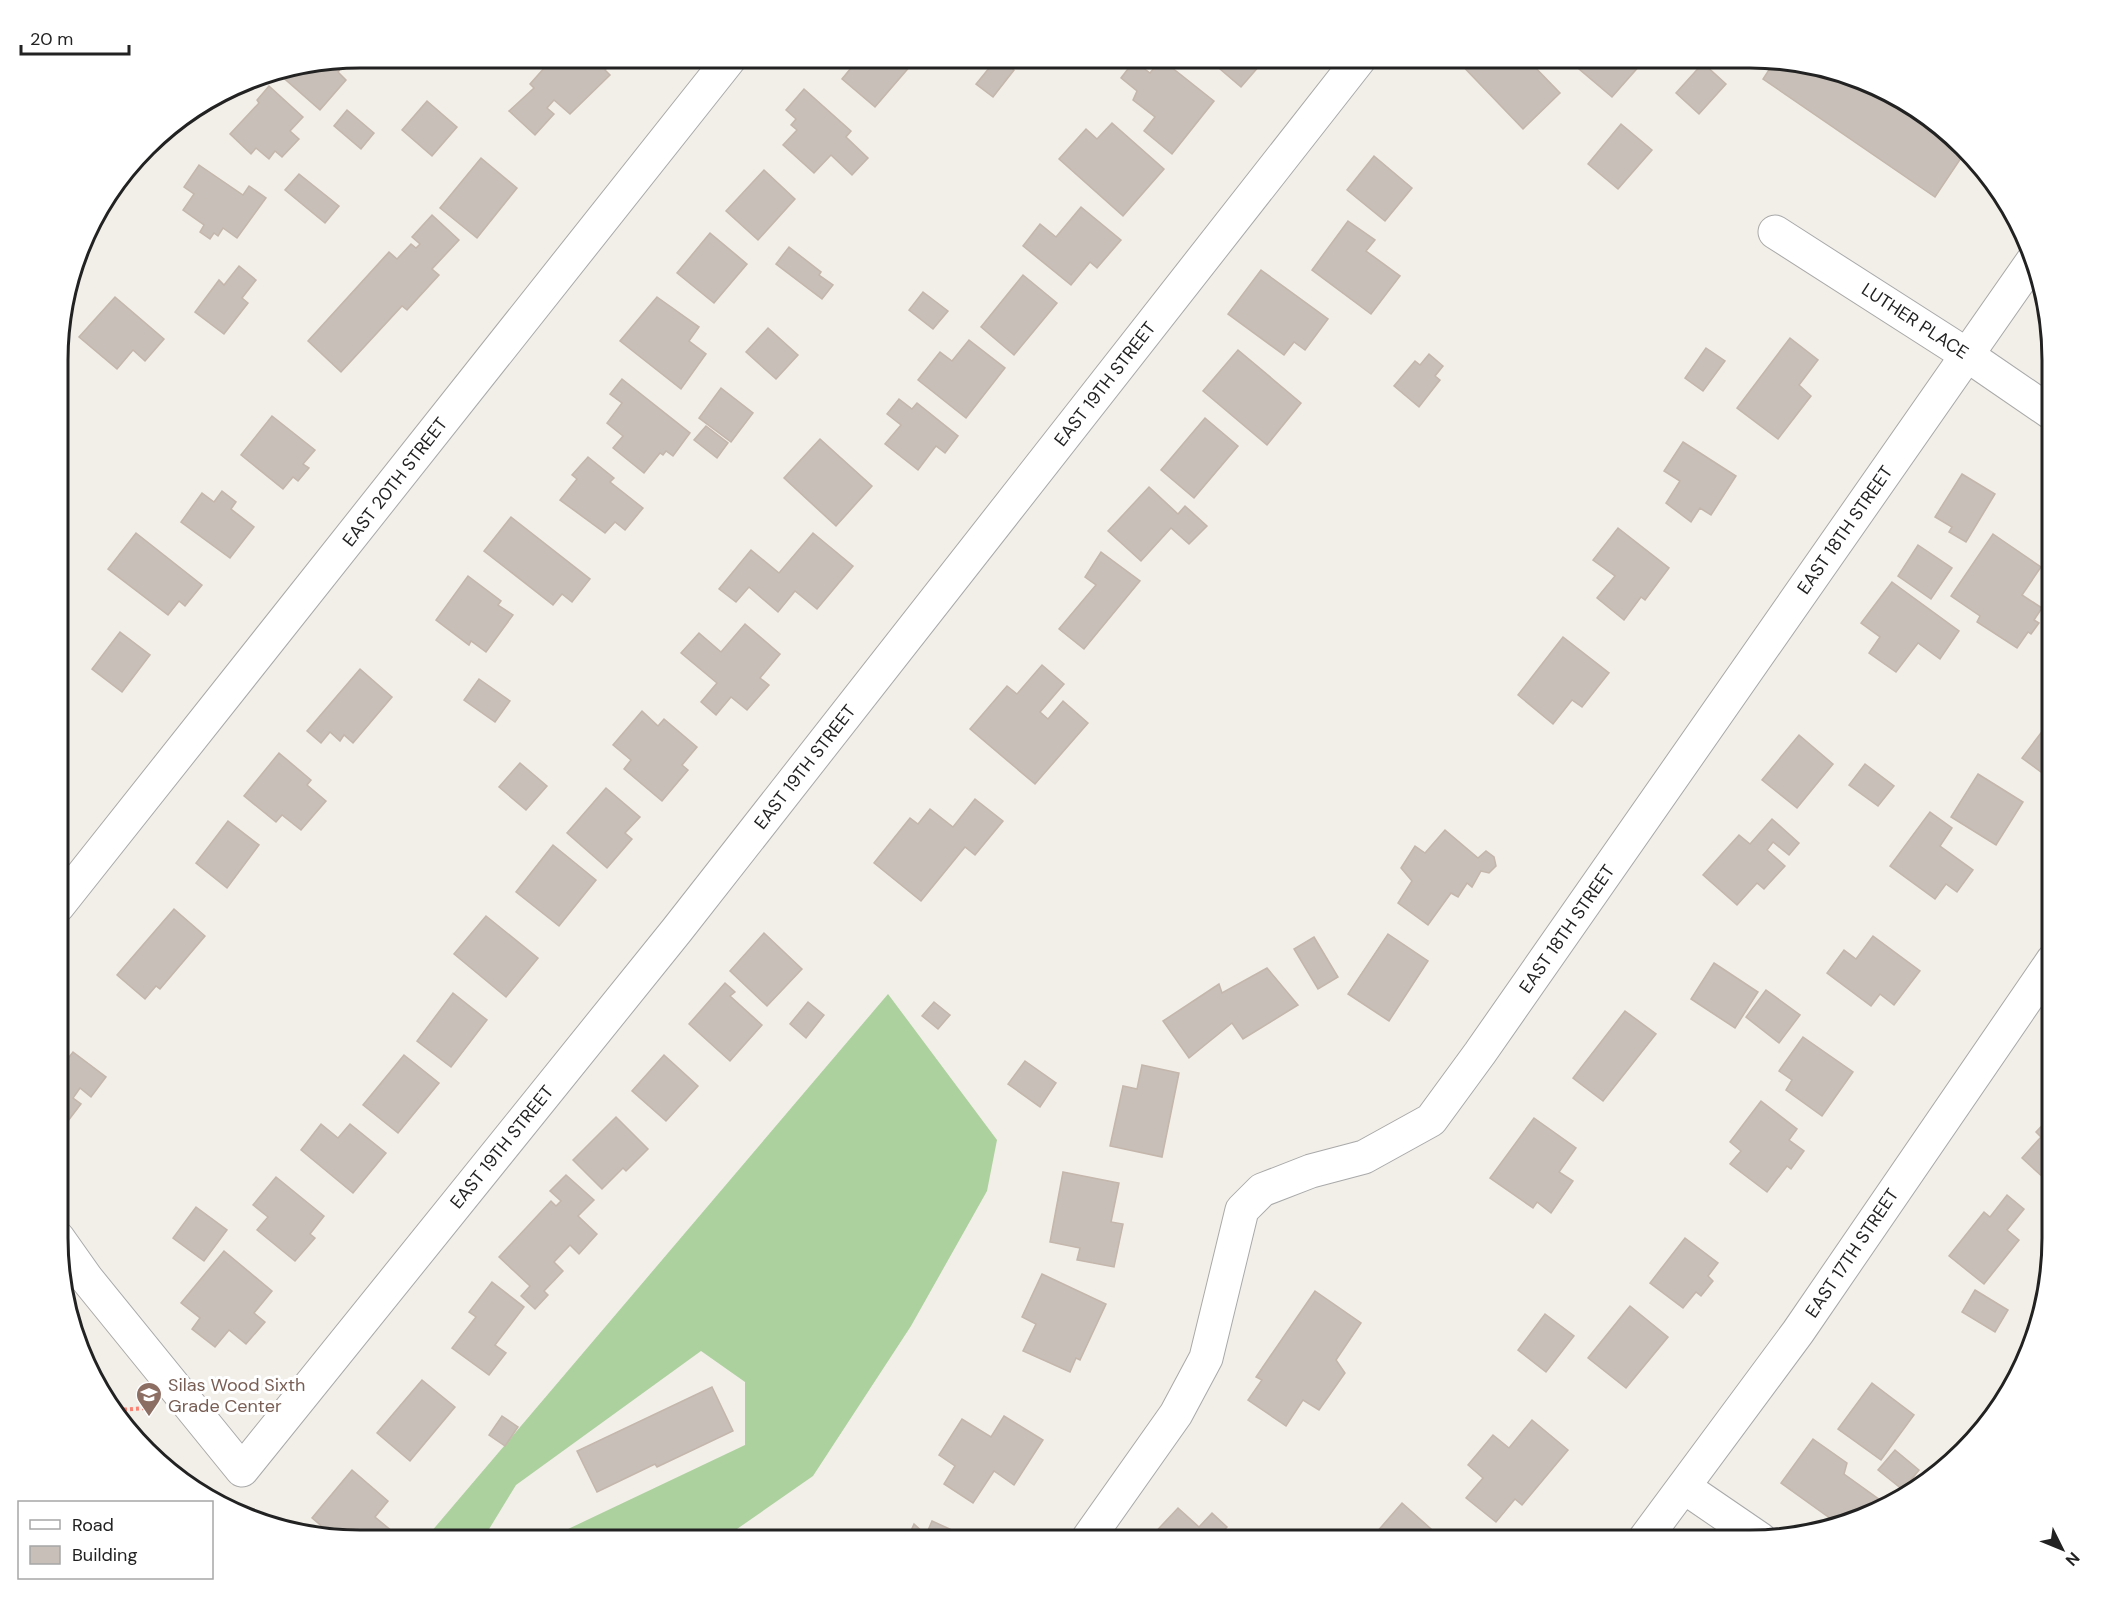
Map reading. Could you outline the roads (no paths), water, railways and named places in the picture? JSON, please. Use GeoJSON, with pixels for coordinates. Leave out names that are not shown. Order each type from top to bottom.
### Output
{"type":"FeatureCollection","features":[{"type":"Feature","properties":{"kind":"street","name":"EAST 20TH STREET"},"geometry":{"type":"LineString","coordinates":[[68,893],[722,68]]}},
{"type":"Feature","properties":{"kind":"street","name":"EAST 19TH STREET"},"geometry":{"type":"LineString","coordinates":[[68,1252],[87,1279],[242,1470],[677,930],[1352,68]]}},
{"type":"Feature","properties":{"kind":"street","name":"LUTHER PLACE"},"geometry":{"type":"LineString","coordinates":[[1775,232],[1967,355],[2042,406]]}},
{"type":"Feature","properties":{"kind":"street","name":"EAST 18TH STREET"},"geometry":{"type":"LineString","coordinates":[[1094,1530],[1176,1414],[1206,1358],[1242,1210],[1262,1190],[1311,1171],[1364,1157],[1431,1119],[1487,1043],[2028,268]]}},
{"type":"Feature","properties":{"kind":"street","name":"EAST 17TH STREET"},"geometry":{"type":"LineString","coordinates":[[1652,1530],[1798,1332],[2042,976]]}},
{"type":"Feature","properties":{"kind":"street"},"geometry":{"type":"LineString","coordinates":[[1684,1487],[1747,1530]]}},
{"type":"Feature","properties":{"kind":"place","name":"Silas Wood Sixth Grade Center"},"geometry":{"type":"Point","coordinates":[149,1418]}}]}
